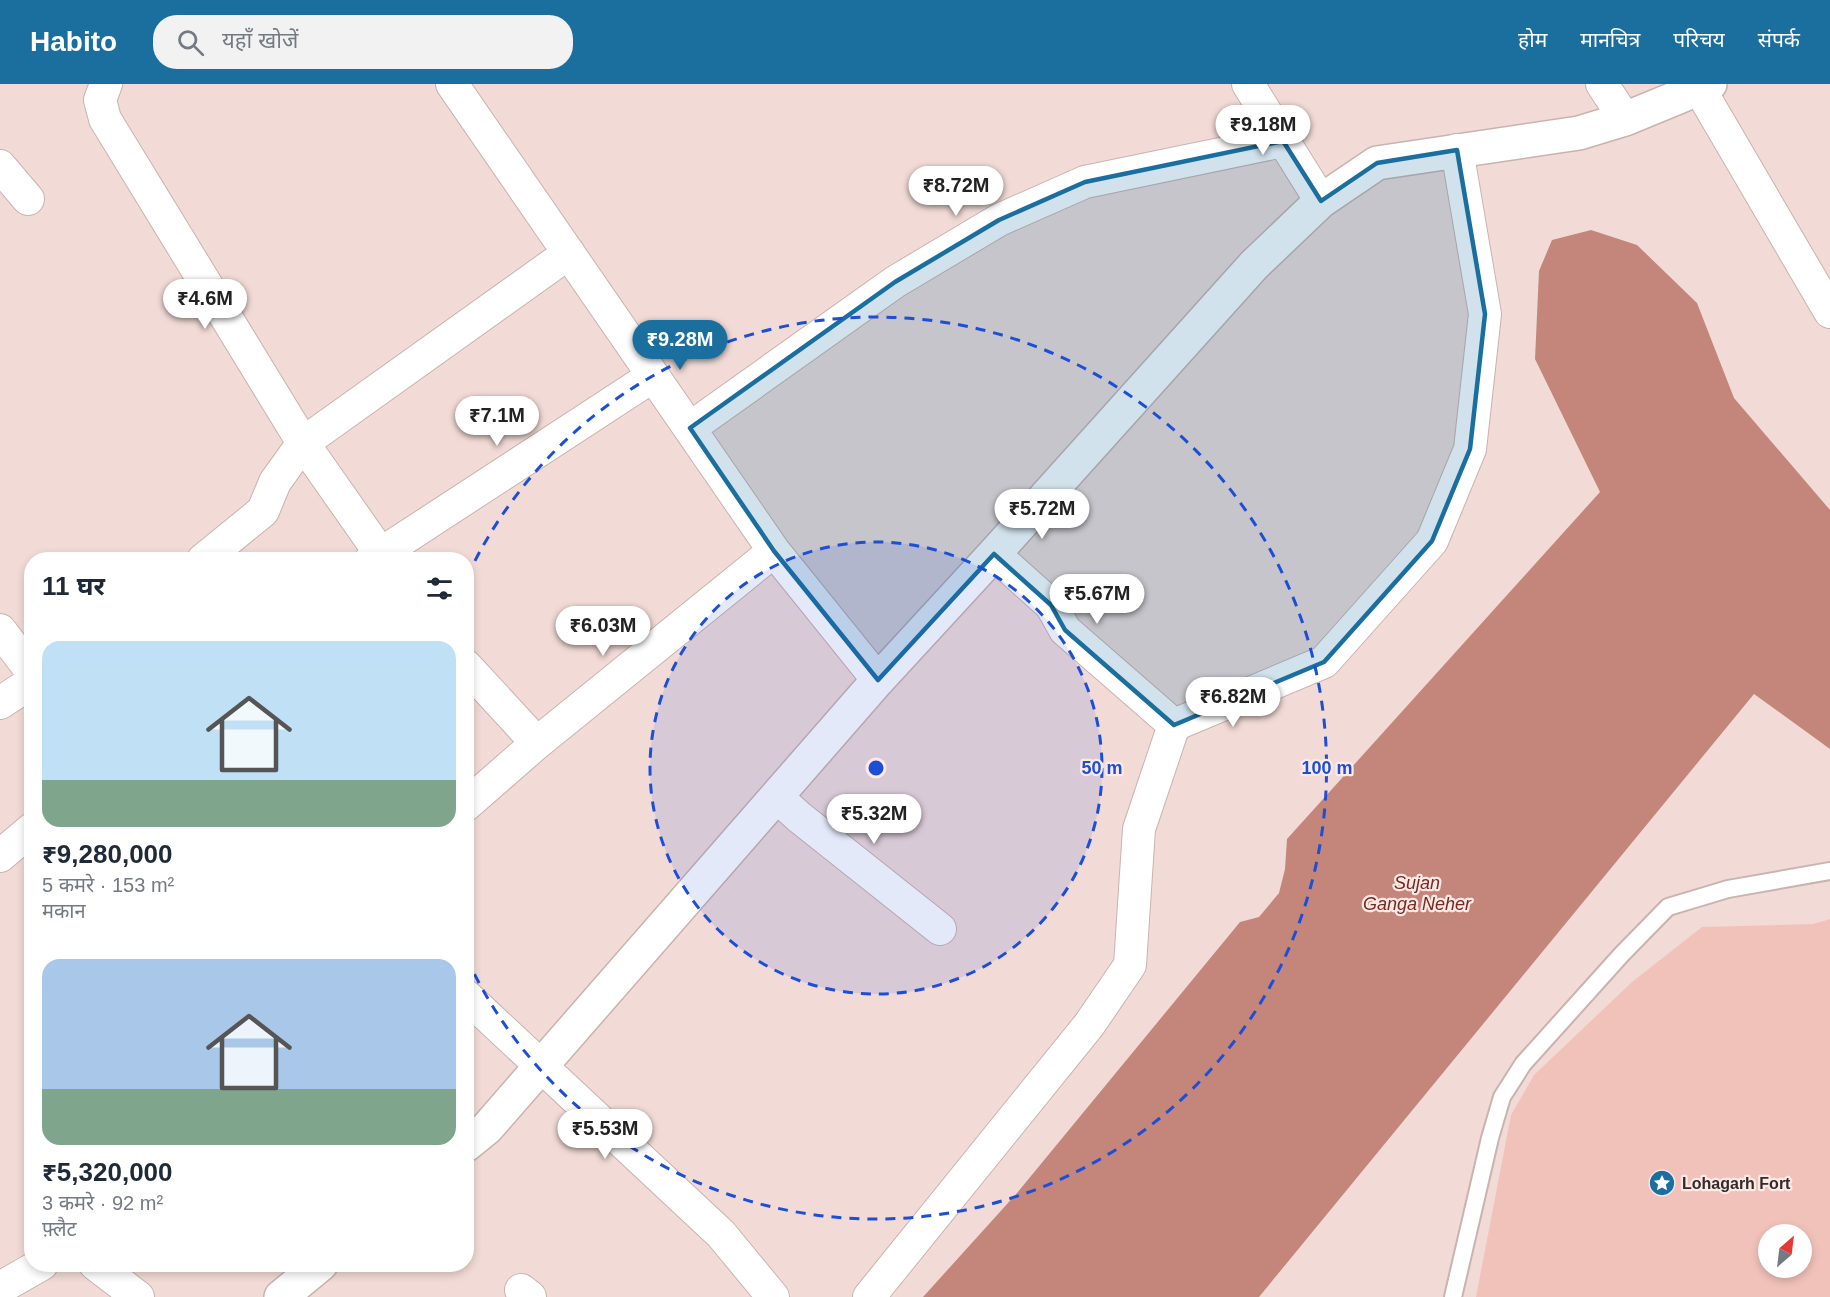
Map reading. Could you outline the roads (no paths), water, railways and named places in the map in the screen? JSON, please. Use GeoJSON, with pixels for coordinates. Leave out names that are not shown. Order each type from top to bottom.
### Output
{"type":"FeatureCollection","features":[{"type":"Feature","properties":{"kind":"street"},"geometry":{"type":"LineString","coordinates":[[452,84],[774,551],[878,681]]}},
{"type":"Feature","properties":{"kind":"street"},"geometry":{"type":"LineString","coordinates":[[1248,84],[1320,201]]}},
{"type":"Feature","properties":{"kind":"street"},"geometry":{"type":"LineString","coordinates":[[1602,84],[1624,119]]}},
{"type":"Feature","properties":{"kind":"street"},"geometry":{"type":"LineString","coordinates":[[474,1139],[488,1128],[878,681],[1254,265],[1320,201],[1377,163],[1579,133],[1624,119],[1705,86],[1830,312]]}},
{"type":"Feature","properties":{"kind":"street"},"geometry":{"type":"LineString","coordinates":[[96,89],[105,119],[303,443],[376,552]]}},
{"type":"Feature","properties":{"kind":"street"},"geometry":{"type":"LineString","coordinates":[[690,428],[895,282],[999,220],[1085,182],[1283,141]]}},
{"type":"Feature","properties":{"kind":"street"},"geometry":{"type":"LineString","coordinates":[[869,1297],[1089,1025],[1130,964],[1139,829],[1174,725],[1324,663],[1432,542],[1470,449],[1485,314],[1457,150]]}},
{"type":"Feature","properties":{"kind":"street"},"geometry":{"type":"LineString","coordinates":[[0,166],[28,199]]}},
{"type":"Feature","properties":{"kind":"street"},"geometry":{"type":"LineString","coordinates":[[213,552],[263,511],[275,482],[303,443],[569,253]]}},
{"type":"Feature","properties":{"kind":"street"},"geometry":{"type":"LineString","coordinates":[[387,552],[653,376]]}},
{"type":"Feature","properties":{"kind":"street"},"geometry":{"type":"LineString","coordinates":[[474,798],[537,742],[774,551]]}},
{"type":"Feature","properties":{"kind":"street"},"geometry":{"type":"LineString","coordinates":[[994,554],[1051,605],[1065,630],[1174,725]]}},
{"type":"Feature","properties":{"kind":"street"},"geometry":{"type":"LineString","coordinates":[[0,630],[24,662]]}},
{"type":"Feature","properties":{"kind":"street"},"geometry":{"type":"LineString","coordinates":[[474,675],[537,742]]}},
{"type":"Feature","properties":{"kind":"street"},"geometry":{"type":"LineString","coordinates":[[0,703],[24,687]]}},
{"type":"Feature","properties":{"kind":"street"},"geometry":{"type":"LineString","coordinates":[[777,796],[799,817],[940,929]]}},
{"type":"Feature","properties":{"kind":"street"},"geometry":{"type":"LineString","coordinates":[[0,855],[24,836]]}},
{"type":"Feature","properties":{"kind":"street"},"geometry":{"type":"LineString","coordinates":[[474,1003],[721,1234],[773,1297]]}},
{"type":"Feature","properties":{"kind":"street"},"geometry":{"type":"LineString","coordinates":[[0,1288],[28,1272]]}},
{"type":"Feature","properties":{"kind":"street"},"geometry":{"type":"LineString","coordinates":[[105,1272],[138,1297]]}},
{"type":"Feature","properties":{"kind":"street"},"geometry":{"type":"LineString","coordinates":[[281,1297],[311,1272]]}},
{"type":"Feature","properties":{"kind":"lane"},"geometry":{"type":"LineString","coordinates":[[1453,1297],[1490,1138],[1502,1097],[1531,1055],[1622,954],[1668,907],[1728,888],[1830,871]]}},
{"type":"Feature","properties":{"kind":"water","name":"Sujan Ganga Neher"},"geometry":{"type":"Polygon","coordinates":[[[1591,230],[1637,245],[1697,303],[1734,398],[1830,510],[1830,749],[1754,694],[1259,1297],[923,1297],[1017,1193],[1240,922],[1259,917],[1279,893],[1285,869],[1287,839],[1600,492],[1535,359],[1539,271],[1552,240],[1591,230]]]}},
{"type":"Feature","properties":{"kind":"place","name":"Lohagarh Fort"},"geometry":{"type":"Point","coordinates":[1662,1183]}}]}
